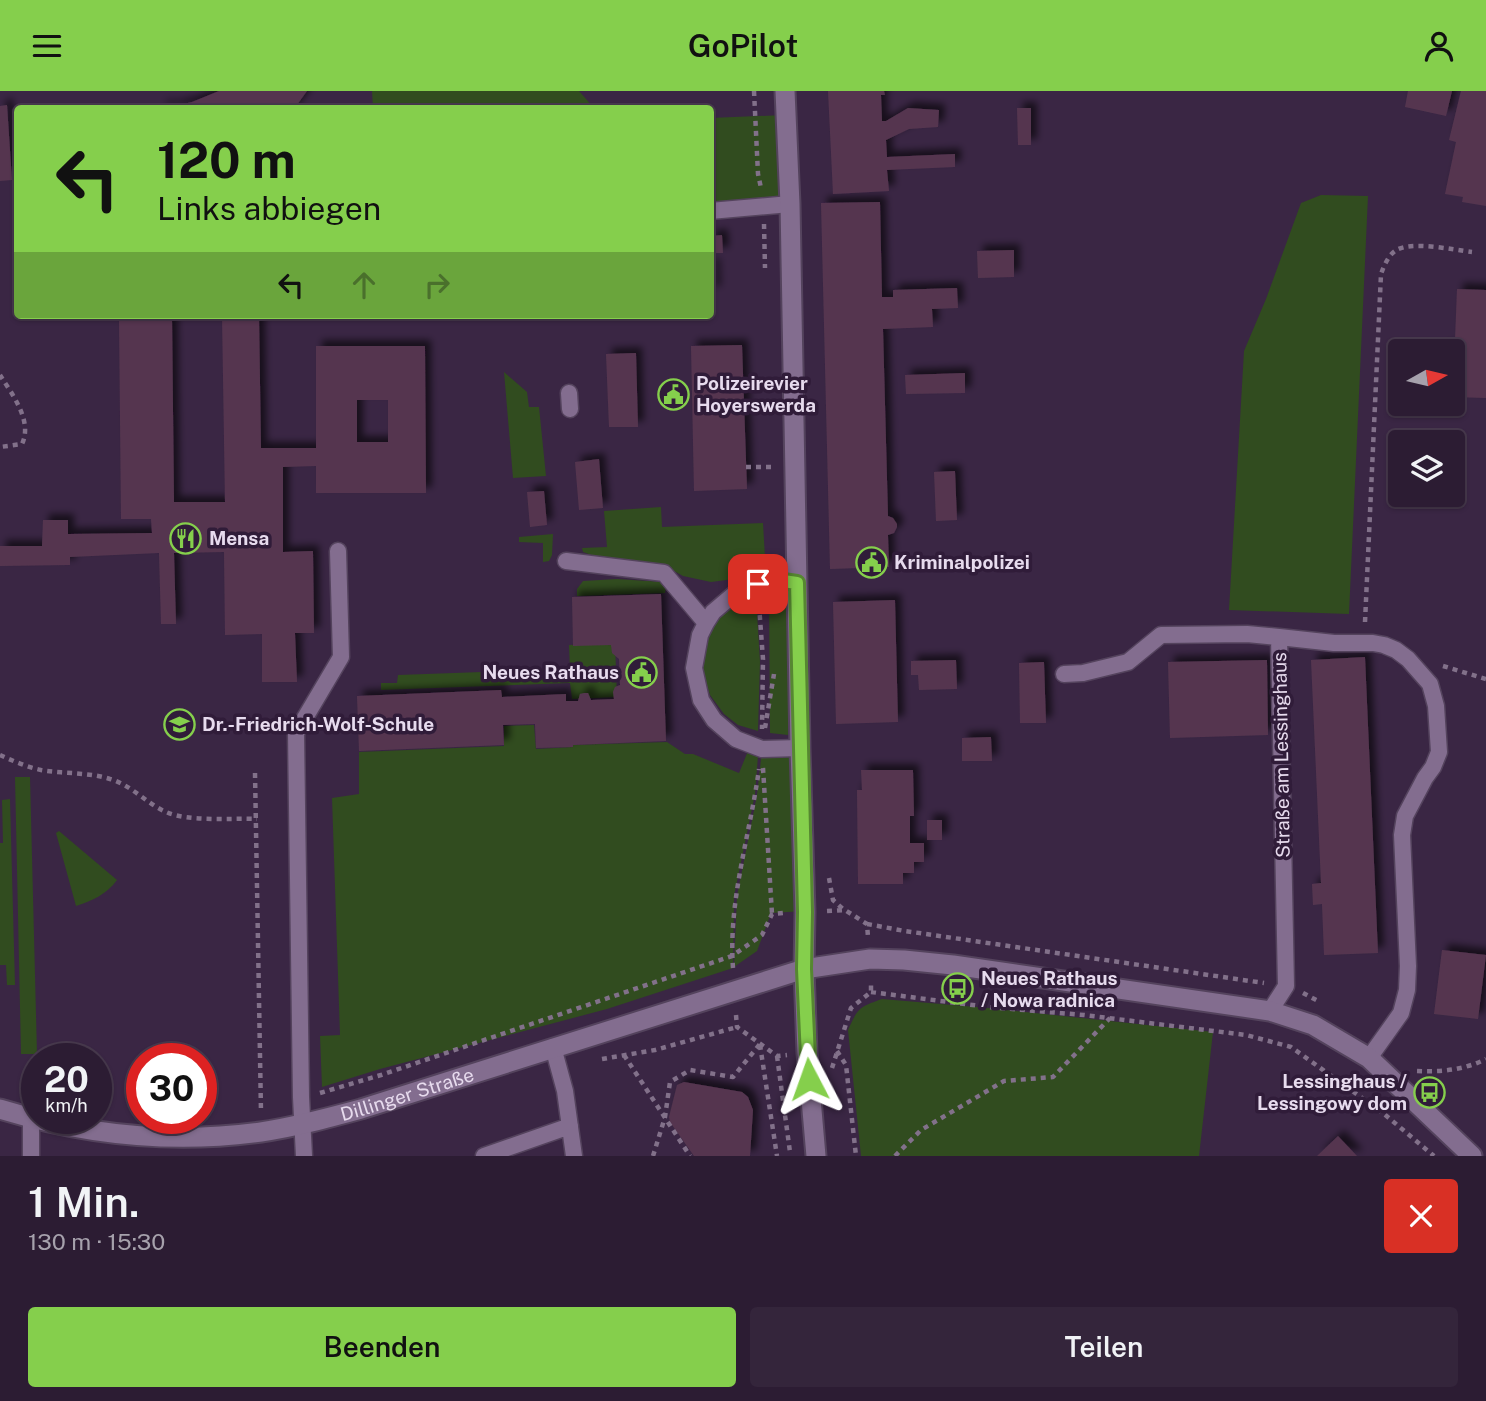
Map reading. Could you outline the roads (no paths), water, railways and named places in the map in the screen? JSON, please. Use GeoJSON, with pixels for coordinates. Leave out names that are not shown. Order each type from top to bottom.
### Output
{"type":"FeatureCollection","features":[{"type":"Feature","properties":{"kind":"street"},"geometry":{"type":"LineString","coordinates":[[785,91],[790,204],[804,969],[807,1053],[816,1156]]}},
{"type":"Feature","properties":{"kind":"street"},"geometry":{"type":"LineString","coordinates":[[804,969],[859,960],[904,960],[966,966],[1270,1010],[1313,1025],[1375,1064],[1472,1156]]}},
{"type":"Feature","properties":{"kind":"street","name":"Dillinger Straße"},"geometry":{"type":"LineString","coordinates":[[112,1133],[174,1137],[261,1132],[304,1124],[361,1109],[804,969]]}},
{"type":"Feature","properties":{"kind":"street","name":"Dillinger Straße"},"geometry":{"type":"LineString","coordinates":[[0,1109],[21,1115]]}},
{"type":"Feature","properties":{"kind":"lane"},"geometry":{"type":"LineString","coordinates":[[714,211],[790,204]]}},
{"type":"Feature","properties":{"kind":"lane"},"geometry":{"type":"LineString","coordinates":[[304,1156],[296,733],[341,657],[338,551]]}},
{"type":"Feature","properties":{"kind":"lane"},"geometry":{"type":"LineString","coordinates":[[566,561],[664,573],[706,622]]}},
{"type":"Feature","properties":{"kind":"lane"},"geometry":{"type":"LineString","coordinates":[[797,583],[771,582],[749,587],[733,595],[713,612],[706,622],[700,635],[695,668],[701,700],[714,720],[736,740],[762,749],[800,748]]}},
{"type":"Feature","properties":{"kind":"lane"},"geometry":{"type":"LineString","coordinates":[[1064,674],[1083,673],[1128,661],[1161,635],[1247,634],[1279,638]]}},
{"type":"Feature","properties":{"kind":"lane","name":"Straße am Lessinghaus"},"geometry":{"type":"LineString","coordinates":[[1270,1010],[1286,986],[1279,638],[1373,643],[1396,650],[1408,659],[1430,684],[1436,706],[1439,752],[1405,816],[1402,835],[1407,990],[1402,1013],[1375,1064]]}},
{"type":"Feature","properties":{"kind":"lane"},"geometry":{"type":"LineString","coordinates":[[553,1047],[565,1091],[574,1156]]}},
{"type":"Feature","properties":{"kind":"lane"},"geometry":{"type":"LineString","coordinates":[[484,1156],[570,1126]]}},
{"type":"Feature","properties":{"kind":"lane"},"geometry":{"type":"LineString","coordinates":[[30,1156],[31,1134]]}},
{"type":"Feature","properties":{"kind":"place","name":"Polizeirevier Hoyerswerda"},"geometry":{"type":"Point","coordinates":[673,394]}},
{"type":"Feature","properties":{"kind":"place","name":"Mensa"},"geometry":{"type":"Point","coordinates":[186,538]}},
{"type":"Feature","properties":{"kind":"place","name":"Kriminalpolizei"},"geometry":{"type":"Point","coordinates":[871,562]}},
{"type":"Feature","properties":{"kind":"place","name":"Neues Rathaus"},"geometry":{"type":"Point","coordinates":[642,672]}},
{"type":"Feature","properties":{"kind":"place","name":"Dr.-Friedrich-Wolf-Schule"},"geometry":{"type":"Point","coordinates":[179,724]}},
{"type":"Feature","properties":{"kind":"place","name":"Neues Rathaus / Nowa radnica"},"geometry":{"type":"Point","coordinates":[958,989]}},
{"type":"Feature","properties":{"kind":"place","name":"Lessinghaus / Lessingowy dom"},"geometry":{"type":"Point","coordinates":[1430,1092]}}]}
